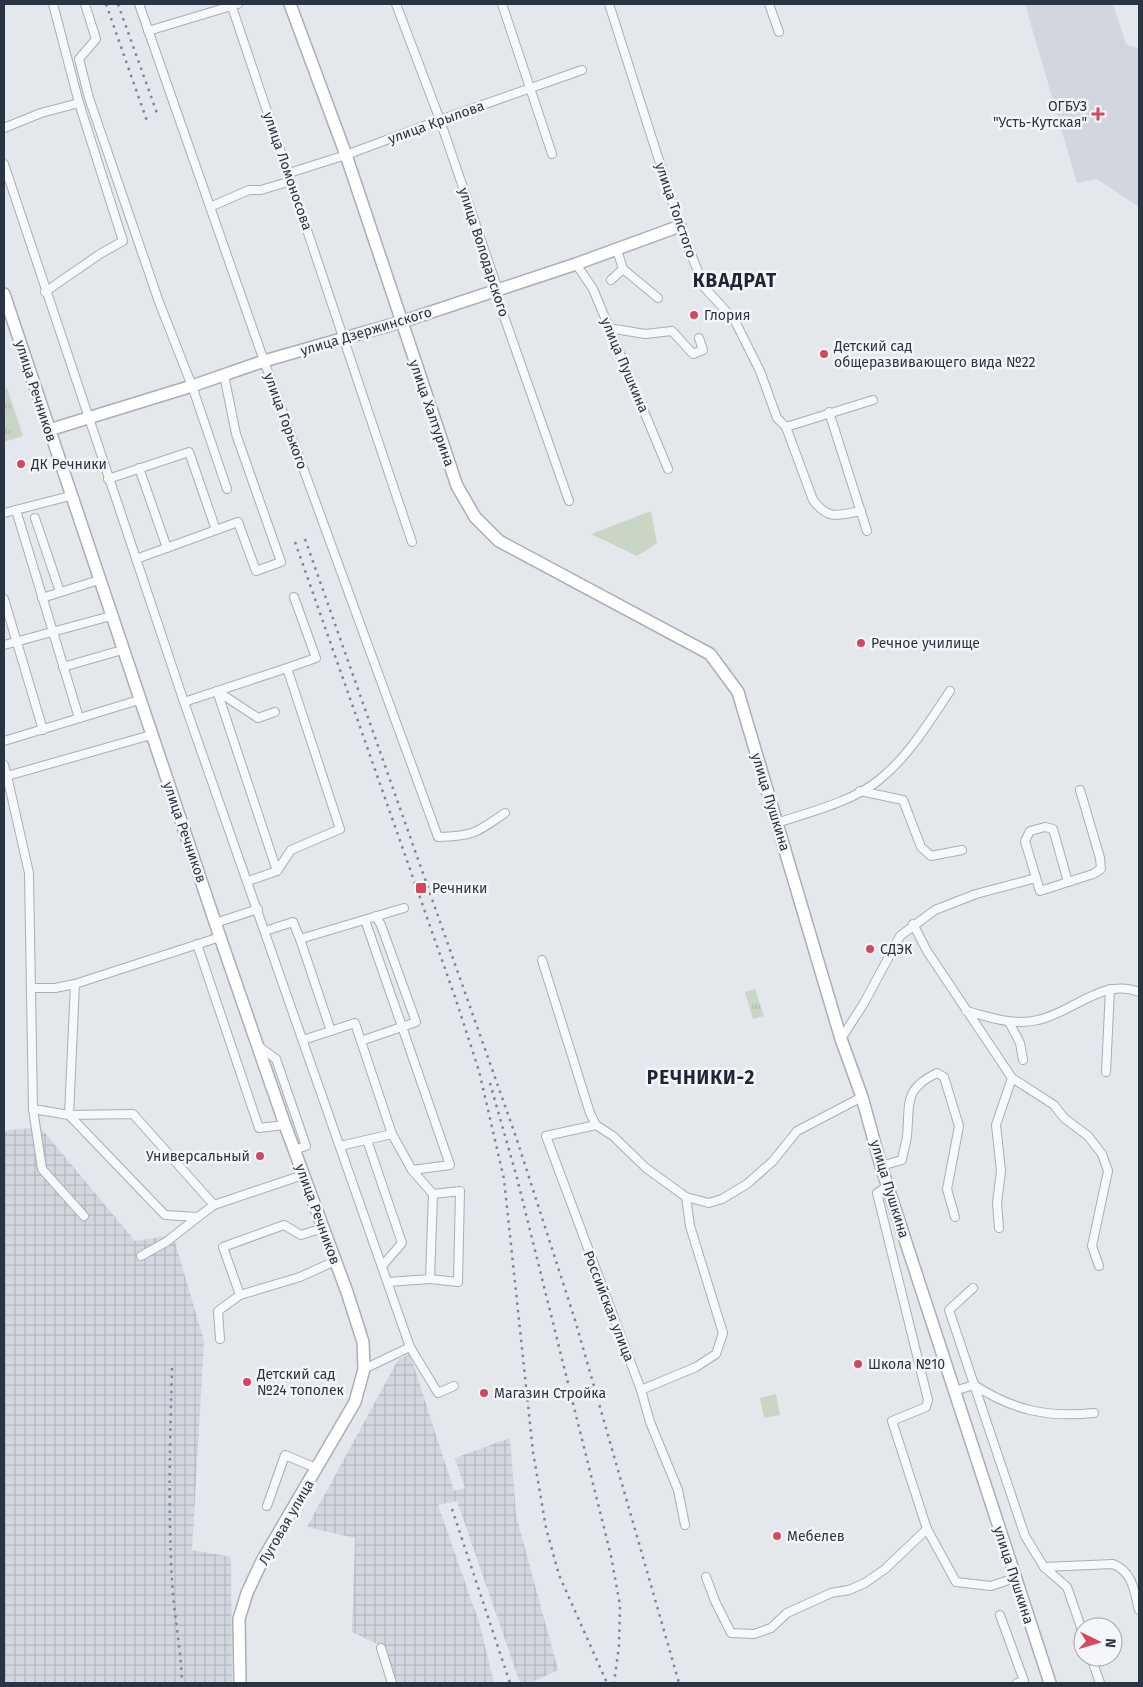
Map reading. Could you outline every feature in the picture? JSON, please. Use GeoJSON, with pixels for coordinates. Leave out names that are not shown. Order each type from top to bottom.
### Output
{"type":"FeatureCollection","features":[{"type":"Feature","properties":{"kind":"street"},"geometry":{"type":"LineString","coordinates":[[45,292],[100,254],[123,241],[79,103],[53,4]]}},
{"type":"Feature","properties":{"kind":"street"},"geometry":{"type":"LineString","coordinates":[[85,4],[96,39],[79,59],[89,98],[159,302],[192,386],[228,490]]}},
{"type":"Feature","properties":{"kind":"street","name":"улица Горького"},"geometry":{"type":"LineString","coordinates":[[139,4],[264,361],[438,837],[467,836],[478,832],[505,813]]}},
{"type":"Feature","properties":{"kind":"street"},"geometry":{"type":"LineString","coordinates":[[148,31],[233,4]]}},
{"type":"Feature","properties":{"kind":"street","name":"улица Ломоносова"},"geometry":{"type":"LineString","coordinates":[[233,4],[412,542]]}},
{"type":"Feature","properties":{"kind":"street","name":"улица Халтурина"},"geometry":{"type":"LineString","coordinates":[[290,4],[346,156],[457,486],[475,517],[500,542],[710,654],[738,692]]}},
{"type":"Feature","properties":{"kind":"street","name":"улица Володарского"},"geometry":{"type":"LineString","coordinates":[[396,4],[440,120],[497,287],[495,291],[569,501]]}},
{"type":"Feature","properties":{"kind":"street"},"geometry":{"type":"LineString","coordinates":[[502,4],[552,154]]}},
{"type":"Feature","properties":{"kind":"street","name":"улица Толстого"},"geometry":{"type":"LineString","coordinates":[[609,4],[680,226],[704,287],[735,321],[760,371],[777,418],[786,427],[813,500],[821,510],[833,516],[861,511]]}},
{"type":"Feature","properties":{"kind":"street"},"geometry":{"type":"LineString","coordinates":[[769,4],[779,32]]}},
{"type":"Feature","properties":{"kind":"street","name":"улица Крылова"},"geometry":{"type":"LineString","coordinates":[[289,173],[346,156],[440,120],[582,70]]}},
{"type":"Feature","properties":{"kind":"street"},"geometry":{"type":"LineString","coordinates":[[4,128],[42,112],[79,103]]}},
{"type":"Feature","properties":{"kind":"street"},"geometry":{"type":"LineString","coordinates":[[4,164],[45,292],[184,702],[410,1347],[438,1393],[454,1386]]}},
{"type":"Feature","properties":{"kind":"street"},"geometry":{"type":"LineString","coordinates":[[210,207],[249,190],[261,190],[291,181]]}},
{"type":"Feature","properties":{"kind":"street","name":"улица Дзержинского"},"geometry":{"type":"LineString","coordinates":[[49,430],[192,386],[264,361],[401,322],[576,264],[680,226]]}},
{"type":"Feature","properties":{"kind":"street"},"geometry":{"type":"LineString","coordinates":[[616,250],[623,269],[658,298]]}},
{"type":"Feature","properties":{"kind":"street","name":"улица Пушкина"},"geometry":{"type":"LineString","coordinates":[[576,264],[593,289],[668,469]]}},
{"type":"Feature","properties":{"kind":"street"},"geometry":{"type":"LineString","coordinates":[[611,280],[623,269]]}},
{"type":"Feature","properties":{"kind":"street","name":"улица Речников"},"geometry":{"type":"LineString","coordinates":[[4,294],[70,496],[220,937],[363,1342],[364,1369]]}},
{"type":"Feature","properties":{"kind":"street"},"geometry":{"type":"LineString","coordinates":[[609,328],[645,334],[672,331],[693,354],[703,350],[699,338]]}},
{"type":"Feature","properties":{"kind":"street"},"geometry":{"type":"LineString","coordinates":[[136,559],[238,522],[256,571],[281,562],[236,434],[224,375]]}},
{"type":"Feature","properties":{"kind":"street"},"geometry":{"type":"LineString","coordinates":[[786,427],[829,412],[873,400]]}},
{"type":"Feature","properties":{"kind":"street"},"geometry":{"type":"LineString","coordinates":[[829,412],[867,530]]}},
{"type":"Feature","properties":{"kind":"street"},"geometry":{"type":"LineString","coordinates":[[108,479],[190,452],[216,530]]}},
{"type":"Feature","properties":{"kind":"street"},"geometry":{"type":"LineString","coordinates":[[140,468],[167,548]]}},
{"type":"Feature","properties":{"kind":"street"},"geometry":{"type":"LineString","coordinates":[[4,514],[70,496]]}},
{"type":"Feature","properties":{"kind":"street"},"geometry":{"type":"LineString","coordinates":[[16,510],[79,718]]}},
{"type":"Feature","properties":{"kind":"street"},"geometry":{"type":"LineString","coordinates":[[35,518],[60,592]]}},
{"type":"Feature","properties":{"kind":"street"},"geometry":{"type":"LineString","coordinates":[[42,598],[99,580]]}},
{"type":"Feature","properties":{"kind":"street"},"geometry":{"type":"LineString","coordinates":[[184,702],[316,658],[294,598]]}},
{"type":"Feature","properties":{"kind":"street"},"geometry":{"type":"LineString","coordinates":[[4,599],[43,730]]}},
{"type":"Feature","properties":{"kind":"street"},"geometry":{"type":"LineString","coordinates":[[4,645],[111,616]]}},
{"type":"Feature","properties":{"kind":"street"},"geometry":{"type":"LineString","coordinates":[[63,667],[122,650]]}},
{"type":"Feature","properties":{"kind":"street"},"geometry":{"type":"LineString","coordinates":[[248,882],[277,871],[291,850],[340,829],[287,668]]}},
{"type":"Feature","properties":{"kind":"street"},"geometry":{"type":"LineString","coordinates":[[217,691],[258,718],[275,712]]}},
{"type":"Feature","properties":{"kind":"street"},"geometry":{"type":"LineString","coordinates":[[217,691],[277,871]]}},
{"type":"Feature","properties":{"kind":"street"},"geometry":{"type":"LineString","coordinates":[[777,822],[836,803],[878,781],[906,754],[950,691]]}},
{"type":"Feature","properties":{"kind":"street","name":"улица Пушкина"},"geometry":{"type":"LineString","coordinates":[[738,692],[841,1039],[862,1097],[881,1166],[1050,1683]]}},
{"type":"Feature","properties":{"kind":"street"},"geometry":{"type":"LineString","coordinates":[[4,741],[139,700]]}},
{"type":"Feature","properties":{"kind":"street"},"geometry":{"type":"LineString","coordinates":[[7,776],[151,735]]}},
{"type":"Feature","properties":{"kind":"street"},"geometry":{"type":"LineString","coordinates":[[4,765],[29,873],[33,1109],[42,1169],[84,1216]]}},
{"type":"Feature","properties":{"kind":"street"},"geometry":{"type":"LineString","coordinates":[[1068,882],[1053,829],[1045,827],[1030,831],[1026,835],[1027,848],[1040,891],[1068,882],[1097,872],[1102,864],[1080,790]]}},
{"type":"Feature","properties":{"kind":"street"},"geometry":{"type":"LineString","coordinates":[[860,791],[903,800],[921,846],[931,856],[962,850]]}},
{"type":"Feature","properties":{"kind":"street"},"geometry":{"type":"LineString","coordinates":[[841,1039],[864,1003],[900,936],[913,924],[935,910],[976,894],[1036,878]]}},
{"type":"Feature","properties":{"kind":"street"},"geometry":{"type":"LineString","coordinates":[[300,939],[404,908]]}},
{"type":"Feature","properties":{"kind":"street"},"geometry":{"type":"LineString","coordinates":[[216,923],[258,909]]}},
{"type":"Feature","properties":{"kind":"street"},"geometry":{"type":"LineString","coordinates":[[361,1041],[416,1022],[381,925],[376,916]]}},
{"type":"Feature","properties":{"kind":"street"},"geometry":{"type":"LineString","coordinates":[[365,920],[450,1165],[412,1170]]}},
{"type":"Feature","properties":{"kind":"street"},"geometry":{"type":"LineString","coordinates":[[265,930],[293,922],[331,1031]]}},
{"type":"Feature","properties":{"kind":"street"},"geometry":{"type":"LineString","coordinates":[[913,924],[927,951],[1012,1078],[1054,1105],[1064,1118],[1088,1136],[1102,1154],[1108,1171],[1092,1246],[1099,1266]]}},
{"type":"Feature","properties":{"kind":"street"},"geometry":{"type":"LineString","coordinates":[[32,988],[55,988],[75,984],[220,937]]}},
{"type":"Feature","properties":{"kind":"street"},"geometry":{"type":"LineString","coordinates":[[197,944],[259,1128],[285,1125]]}},
{"type":"Feature","properties":{"kind":"street"},"geometry":{"type":"LineString","coordinates":[[542,960],[590,1113],[596,1126],[613,1136],[646,1168],[686,1198],[710,1202],[722,1199],[747,1184],[773,1161],[796,1131],[862,1097]]}},
{"type":"Feature","properties":{"kind":"street"},"geometry":{"type":"LineString","coordinates":[[75,984],[69,1115],[165,1215],[198,1217]]}},
{"type":"Feature","properties":{"kind":"street"},"geometry":{"type":"LineString","coordinates":[[966,1011],[1009,1022],[1038,1020],[1055,1015],[1110,989],[1123,988],[1138,993]]}},
{"type":"Feature","properties":{"kind":"street"},"geometry":{"type":"LineString","coordinates":[[1106,1072],[1110,989]]}},
{"type":"Feature","properties":{"kind":"street"},"geometry":{"type":"LineString","coordinates":[[1009,1022],[1020,1043],[1023,1060]]}},
{"type":"Feature","properties":{"kind":"street"},"geometry":{"type":"LineString","coordinates":[[303,1040],[355,1023],[392,1134],[412,1170],[432,1194],[430,1279]]}},
{"type":"Feature","properties":{"kind":"street"},"geometry":{"type":"LineString","coordinates":[[257,1045],[276,1059],[306,1146],[294,1150]]}},
{"type":"Feature","properties":{"kind":"street"},"geometry":{"type":"LineString","coordinates":[[881,1166],[902,1160],[907,1136],[907,1109],[911,1092],[921,1080],[937,1073],[944,1077],[959,1126],[948,1189],[954,1217]]}},
{"type":"Feature","properties":{"kind":"street"},"geometry":{"type":"LineString","coordinates":[[999,1228],[997,1203],[1001,1165],[996,1125],[1012,1078]]}},
{"type":"Feature","properties":{"kind":"street"},"geometry":{"type":"LineString","coordinates":[[33,1109],[69,1115],[133,1114],[214,1205]]}},
{"type":"Feature","properties":{"kind":"street","name":"Российская улица"},"geometry":{"type":"LineString","coordinates":[[596,1126],[546,1136],[641,1390],[650,1422],[678,1490],[685,1525]]}},
{"type":"Feature","properties":{"kind":"street"},"geometry":{"type":"LineString","coordinates":[[340,1146],[392,1134]]}},
{"type":"Feature","properties":{"kind":"street"},"geometry":{"type":"LineString","coordinates":[[367,1140],[402,1243],[382,1266]]}},
{"type":"Feature","properties":{"kind":"street"},"geometry":{"type":"LineString","coordinates":[[142,1256],[166,1242],[214,1205],[303,1175]]}},
{"type":"Feature","properties":{"kind":"street"},"geometry":{"type":"LineString","coordinates":[[888,1186],[877,1194],[928,1400],[926,1407],[892,1421],[927,1529],[956,1582],[991,1586],[1015,1578]]}},
{"type":"Feature","properties":{"kind":"street"},"geometry":{"type":"LineString","coordinates":[[388,1282],[430,1279],[458,1282],[460,1191],[432,1194]]}},
{"type":"Feature","properties":{"kind":"street"},"geometry":{"type":"LineString","coordinates":[[641,1390],[696,1367],[716,1354],[723,1333],[690,1226],[686,1198]]}},
{"type":"Feature","properties":{"kind":"street"},"geometry":{"type":"LineString","coordinates":[[240,1294],[223,1247],[284,1225],[301,1235],[323,1228]]}},
{"type":"Feature","properties":{"kind":"street"},"geometry":{"type":"LineString","coordinates":[[220,1339],[218,1311],[240,1294],[300,1276],[335,1261]]}},
{"type":"Feature","properties":{"kind":"street"},"geometry":{"type":"LineString","coordinates":[[973,1288],[949,1310],[1025,1536],[1044,1567],[1067,1587],[1077,1617]]}},
{"type":"Feature","properties":{"kind":"street"},"geometry":{"type":"LineString","coordinates":[[364,1369],[386,1361],[410,1347]]}},
{"type":"Feature","properties":{"kind":"street","name":"Луговая улица"},"geometry":{"type":"LineString","coordinates":[[240,1683],[239,1619],[247,1593],[262,1561],[355,1402],[364,1369]]}},
{"type":"Feature","properties":{"kind":"street"},"geometry":{"type":"LineString","coordinates":[[954,1391],[974,1385],[997,1400],[1021,1409],[1069,1416],[1094,1413]]}},
{"type":"Feature","properties":{"kind":"street"},"geometry":{"type":"LineString","coordinates":[[267,1506],[285,1455],[316,1468]]}},
{"type":"Feature","properties":{"kind":"street"},"geometry":{"type":"LineString","coordinates":[[706,1576],[715,1601],[731,1633],[754,1634],[771,1628],[787,1613],[831,1593],[850,1590],[865,1583],[885,1569],[927,1529]]}},
{"type":"Feature","properties":{"kind":"street"},"geometry":{"type":"LineString","coordinates":[[1044,1567],[1113,1564],[1121,1567],[1130,1576],[1139,1610]]}},
{"type":"Feature","properties":{"kind":"street"},"geometry":{"type":"LineString","coordinates":[[1000,1615],[1024,1681],[1018,1683]]}},
{"type":"Feature","properties":{"kind":"street"},"geometry":{"type":"LineString","coordinates":[[381,1648],[392,1683]]}},
{"type":"Feature","properties":{"kind":"street"},"geometry":{"type":"LineString","coordinates":[[1094,1667],[1100,1683]]}},
{"type":"Feature","properties":{"kind":"shaded area","name":"ОГБУЗ \"Усть-Кутская\""},"geometry":{"type":"Polygon","coordinates":[[[1025,4],[1113,4],[1126,44],[1139,49],[1139,207],[1097,179],[1077,183],[1025,4]]]}},
{"type":"Feature","properties":{"kind":"shaded area"},"geometry":{"type":"Polygon","coordinates":[[[40,1127],[135,1241],[173,1235],[204,1341],[192,1550],[231,1557],[232,1683],[4,1683],[4,1131],[40,1127]]]}},
{"type":"Feature","properties":{"kind":"shaded area"},"geometry":{"type":"Polygon","coordinates":[[[410,1354],[454,1491],[465,1488],[455,1458],[510,1438],[516,1515],[558,1670],[530,1683],[520,1683],[457,1501],[438,1505],[479,1622],[494,1683],[390,1683],[377,1644],[352,1632],[355,1538],[307,1527],[398,1360],[410,1354]]]}},
{"type":"Feature","properties":{"kind":"green space"},"geometry":{"type":"Polygon","coordinates":[[[7,388],[23,436],[4,442],[4,389],[7,388]]]}},
{"type":"Feature","properties":{"kind":"green space"},"geometry":{"type":"Polygon","coordinates":[[[651,511],[657,543],[637,556],[591,534],[651,511]]]}},
{"type":"Feature","properties":{"kind":"green space"},"geometry":{"type":"Polygon","coordinates":[[[755,989],[764,1016],[753,1019],[745,992],[755,989]]]}},
{"type":"Feature","properties":{"kind":"green space"},"geometry":{"type":"Polygon","coordinates":[[[776,1394],[780,1415],[764,1418],[760,1398],[776,1394]]]}},
{"type":"Feature","properties":{"kind":"railway"},"geometry":{"type":"LineString","coordinates":[[106,4],[147,121]]}},
{"type":"Feature","properties":{"kind":"railway"},"geometry":{"type":"LineString","coordinates":[[118,4],[158,116]]}},
{"type":"Feature","properties":{"kind":"railway"},"geometry":{"type":"LineString","coordinates":[[305,539],[516,1137],[575,1320],[679,1683]]}},
{"type":"Feature","properties":{"kind":"railway"},"geometry":{"type":"LineString","coordinates":[[295,542],[456,1000],[479,1071],[504,1179],[533,1452],[546,1528],[559,1575],[607,1683]]}},
{"type":"Feature","properties":{"kind":"railway"},"geometry":{"type":"LineString","coordinates":[[490,1083],[517,1178],[611,1556],[620,1605],[619,1646],[614,1683]]}},
{"type":"Feature","properties":{"kind":"railway"},"geometry":{"type":"LineString","coordinates":[[172,1368],[170,1527],[173,1594],[182,1683]]}},
{"type":"Feature","properties":{"kind":"railway"},"geometry":{"type":"LineString","coordinates":[[452,1509],[510,1683]]}},
{"type":"Feature","properties":{"kind":"place","name":"ОГБУЗ \"Усть-Кутская\""},"geometry":{"type":"Point","coordinates":[1098,114]}},
{"type":"Feature","properties":{"kind":"place","name":"Глория"},"geometry":{"type":"Point","coordinates":[694,315]}},
{"type":"Feature","properties":{"kind":"place","name":"Детский сад общеразвивающего вида №22"},"geometry":{"type":"Point","coordinates":[824,354]}},
{"type":"Feature","properties":{"kind":"place","name":"ДК Речники"},"geometry":{"type":"Point","coordinates":[21,464]}},
{"type":"Feature","properties":{"kind":"place","name":"Речное училище"},"geometry":{"type":"Point","coordinates":[861,643]}},
{"type":"Feature","properties":{"kind":"place","name":"Речники"},"geometry":{"type":"Point","coordinates":[421,888]}},
{"type":"Feature","properties":{"kind":"place","name":"СДЭК"},"geometry":{"type":"Point","coordinates":[870,949]}},
{"type":"Feature","properties":{"kind":"place","name":"Универсальный"},"geometry":{"type":"Point","coordinates":[260,1156]}},
{"type":"Feature","properties":{"kind":"place","name":"Школа №10"},"geometry":{"type":"Point","coordinates":[858,1364]}},
{"type":"Feature","properties":{"kind":"place","name":"Детский сад №24 тополек"},"geometry":{"type":"Point","coordinates":[247,1382]}},
{"type":"Feature","properties":{"kind":"place","name":"Магазин Стройка"},"geometry":{"type":"Point","coordinates":[484,1393]}},
{"type":"Feature","properties":{"kind":"place","name":"Мебелев"},"geometry":{"type":"Point","coordinates":[777,1536]}},
{"type":"Feature","properties":{"kind":"district","name":"КВАДРАТ"},"geometry":{"type":"Point","coordinates":[735,280]}},
{"type":"Feature","properties":{"kind":"district","name":"РЕЧНИКИ-2"},"geometry":{"type":"Point","coordinates":[701,1077]}}]}
